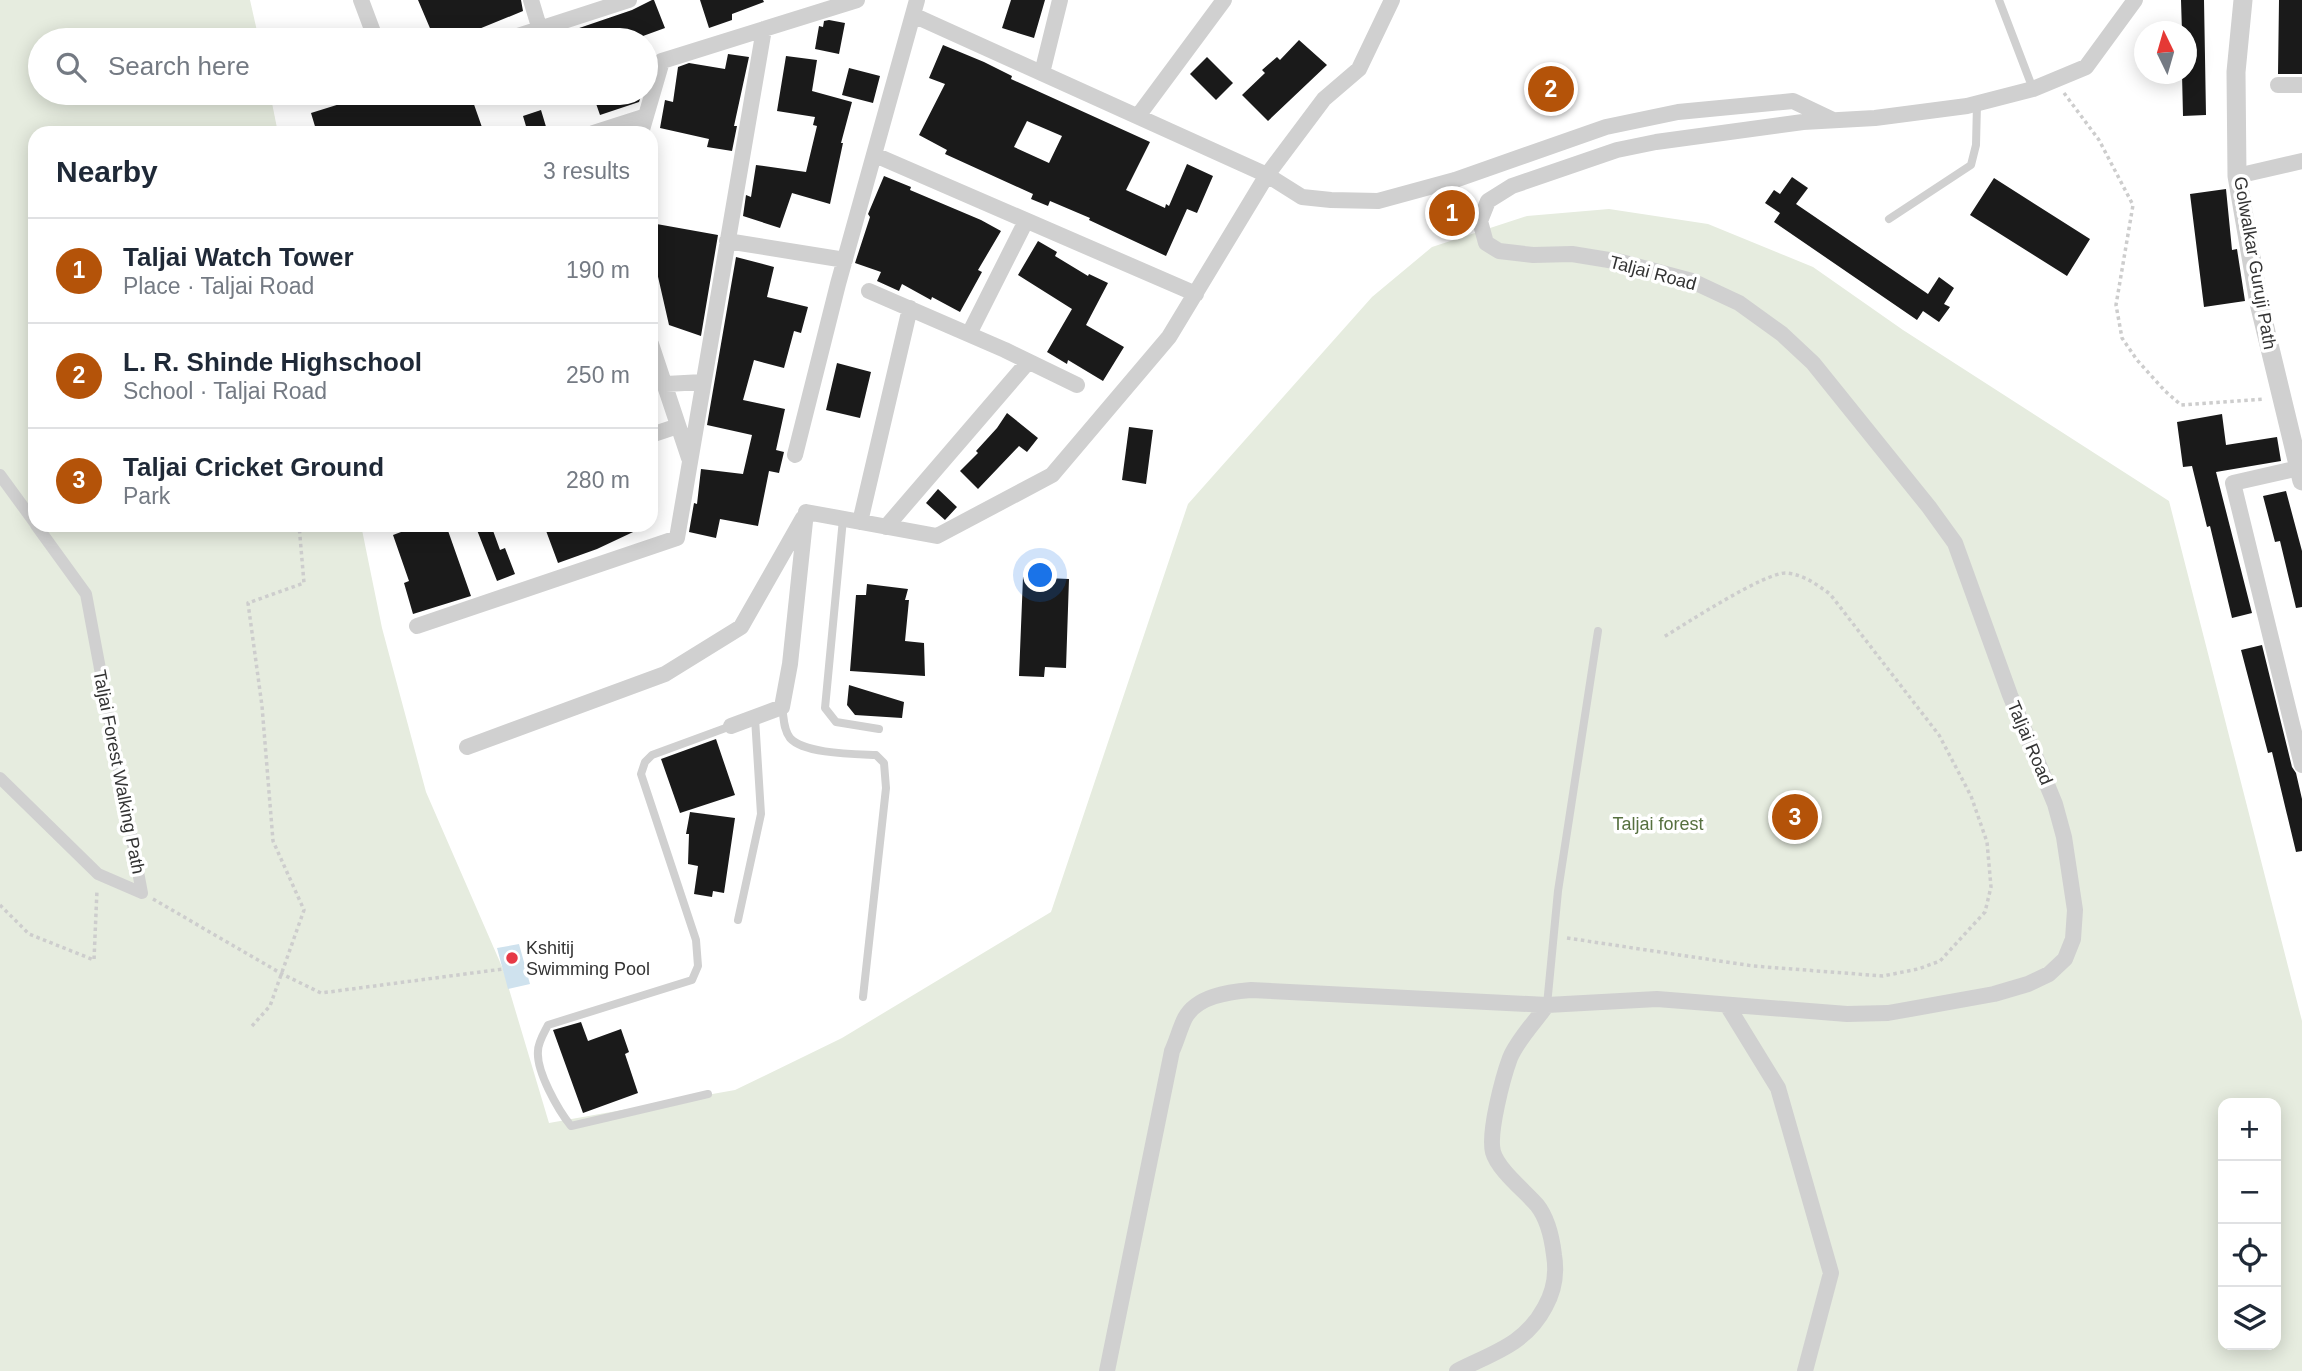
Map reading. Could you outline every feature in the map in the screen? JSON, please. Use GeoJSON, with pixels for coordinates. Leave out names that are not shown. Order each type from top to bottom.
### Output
{"type":"FeatureCollection","features":[{"type":"Feature","properties":{"kind":"street"},"geometry":{"type":"LineString","coordinates":[[361,0],[372,28]]}},
{"type":"Feature","properties":{"kind":"street"},"geometry":{"type":"LineString","coordinates":[[531,0],[539,28]]}},
{"type":"Feature","properties":{"kind":"street"},"geometry":{"type":"LineString","coordinates":[[546,28],[629,0]]}},
{"type":"Feature","properties":{"kind":"street"},"geometry":{"type":"LineString","coordinates":[[658,75],[662,61],[857,0]]}},
{"type":"Feature","properties":{"kind":"street"},"geometry":{"type":"LineString","coordinates":[[1042,73],[1060,0]]}},
{"type":"Feature","properties":{"kind":"street"},"geometry":{"type":"LineString","coordinates":[[1138,116],[1224,0]]}},
{"type":"Feature","properties":{"kind":"street"},"geometry":{"type":"LineString","coordinates":[[806,512],[937,536],[1052,475],[1169,337],[1267,174],[1324,99],[1359,69],[1392,0]]}},
{"type":"Feature","properties":{"kind":"street","name":"Taljai Road"},"geometry":{"type":"LineString","coordinates":[[1107,1371],[1172,1051],[1186,1016],[1204,1001],[1223,992],[1251,990],[1547,1005],[1657,999],[1847,1014],[1888,1013],[1994,994],[2028,984],[2049,974],[2065,959],[2073,939],[2075,910],[2064,837],[2055,804],[2010,695],[1955,543],[1929,507],[1813,363],[1782,334],[1739,303],[1692,281],[1621,262],[1572,254],[1533,255],[1499,251],[1486,243],[1480,221],[1488,201],[1512,186],[1617,150],[1656,142],[1803,122],[1835,121],[1977,104],[2033,89],[2086,66],[2135,0]]}},
{"type":"Feature","properties":{"kind":"street","name":"Golwalkar Guruji Path"},"geometry":{"type":"LineString","coordinates":[[2243,0],[2236,72],[2237,176],[2259,303],[2281,397],[2295,417],[2300,475]]}},
{"type":"Feature","properties":{"kind":"street"},"geometry":{"type":"LineString","coordinates":[[795,455],[845,260],[915,7],[1042,73],[1267,174],[1302,197],[1331,201],[1378,201],[1455,180],[1606,127],[1678,112],[1793,101],[1835,121]]}},
{"type":"Feature","properties":{"kind":"street"},"geometry":{"type":"LineString","coordinates":[[417,626],[677,538],[764,29]]}},
{"type":"Feature","properties":{"kind":"street"},"geometry":{"type":"LineString","coordinates":[[2278,85],[2302,85]]}},
{"type":"Feature","properties":{"kind":"street"},"geometry":{"type":"LineString","coordinates":[[643,126],[649,105]]}},
{"type":"Feature","properties":{"kind":"street"},"geometry":{"type":"LineString","coordinates":[[615,126],[646,116]]}},
{"type":"Feature","properties":{"kind":"street"},"geometry":{"type":"LineString","coordinates":[[875,155],[1196,295]]}},
{"type":"Feature","properties":{"kind":"street"},"geometry":{"type":"LineString","coordinates":[[2237,176],[2302,161]]}},
{"type":"Feature","properties":{"kind":"street"},"geometry":{"type":"LineString","coordinates":[[969,334],[1026,221]]}},
{"type":"Feature","properties":{"kind":"street"},"geometry":{"type":"LineString","coordinates":[[727,241],[845,260]]}},
{"type":"Feature","properties":{"kind":"street"},"geometry":{"type":"LineString","coordinates":[[869,291],[1077,385]]}},
{"type":"Feature","properties":{"kind":"street"},"geometry":{"type":"LineString","coordinates":[[852,521],[910,308]]}},
{"type":"Feature","properties":{"kind":"street"},"geometry":{"type":"LineString","coordinates":[[886,527],[1028,362]]}},
{"type":"Feature","properties":{"kind":"street"},"geometry":{"type":"LineString","coordinates":[[658,363],[690,460]]}},
{"type":"Feature","properties":{"kind":"street"},"geometry":{"type":"LineString","coordinates":[[666,384],[704,382]]}},
{"type":"Feature","properties":{"kind":"street"},"geometry":{"type":"LineString","coordinates":[[658,433],[678,426]]}},
{"type":"Feature","properties":{"kind":"street","name":"Taljai Forest Walking Path"},"geometry":{"type":"LineString","coordinates":[[0,475],[28,513]]}},
{"type":"Feature","properties":{"kind":"street"},"geometry":{"type":"LineString","coordinates":[[2300,475],[2233,483],[2302,765]]}},
{"type":"Feature","properties":{"kind":"street"},"geometry":{"type":"LineString","coordinates":[[731,726],[782,706],[790,664],[806,512]]}},
{"type":"Feature","properties":{"kind":"street"},"geometry":{"type":"LineString","coordinates":[[467,747],[665,674],[741,627],[806,512]]}},
{"type":"Feature","properties":{"kind":"street","name":"Taljai Forest Walking Path"},"geometry":{"type":"LineString","coordinates":[[42,532],[86,594],[142,893]]}},
{"type":"Feature","properties":{"kind":"street","name":"Taljai Forest Walking Path"},"geometry":{"type":"LineString","coordinates":[[0,778],[98,874],[142,893]]}},
{"type":"Feature","properties":{"kind":"street"},"geometry":{"type":"LineString","coordinates":[[1727,1004],[1778,1088],[1831,1273],[1805,1371]]}},
{"type":"Feature","properties":{"kind":"street"},"geometry":{"type":"LineString","coordinates":[[1457,1371],[1497,1353],[1523,1337],[1538,1321],[1552,1293],[1556,1265],[1551,1233],[1539,1208],[1493,1154],[1491,1131],[1511,1057],[1547,1005]]}},
{"type":"Feature","properties":{"kind":"lane"},"geometry":{"type":"LineString","coordinates":[[1999,0],[2033,89]]}},
{"type":"Feature","properties":{"kind":"lane"},"geometry":{"type":"LineString","coordinates":[[1889,219],[1971,165],[1976,145],[1977,104]]}},
{"type":"Feature","properties":{"kind":"lane"},"geometry":{"type":"LineString","coordinates":[[852,521],[825,709],[836,722],[879,729]]}},
{"type":"Feature","properties":{"kind":"lane"},"geometry":{"type":"LineString","coordinates":[[1547,1005],[1559,891],[1598,631]]}},
{"type":"Feature","properties":{"kind":"lane"},"geometry":{"type":"LineString","coordinates":[[782,706],[785,729],[791,740],[805,748],[876,755],[884,763],[886,788],[863,997]]}},
{"type":"Feature","properties":{"kind":"lane"},"geometry":{"type":"LineString","coordinates":[[738,919],[761,814],[755,718]]}},
{"type":"Feature","properties":{"kind":"lane"},"geometry":{"type":"LineString","coordinates":[[708,1094],[571,1126],[563,1116],[540,1068],[538,1050],[548,1025],[692,980],[698,966],[696,940],[641,774],[645,762],[652,755],[731,726]]}},
{"type":"Feature","properties":{"kind":"path"},"geometry":{"type":"LineString","coordinates":[[2054,80],[2099,140],[2133,205],[2116,304],[2122,338],[2137,360],[2181,405],[2281,397]]}},
{"type":"Feature","properties":{"kind":"path"},"geometry":{"type":"LineString","coordinates":[[252,1026],[270,1006],[304,911],[272,841],[262,706],[248,603],[304,583],[300,532]]}},
{"type":"Feature","properties":{"kind":"path"},"geometry":{"type":"LineString","coordinates":[[1554,936],[1753,966],[1883,976],[1940,961],[1985,912],[1991,887],[1987,842],[1971,796],[1939,734],[1830,594],[1805,577],[1783,572],[1733,596],[1662,638]]}},
{"type":"Feature","properties":{"kind":"path"},"geometry":{"type":"LineString","coordinates":[[0,905],[29,934],[94,960],[98,874]]}},
{"type":"Feature","properties":{"kind":"path"},"geometry":{"type":"LineString","coordinates":[[142,893],[282,974],[321,993],[503,968]]}},
{"type":"Feature","properties":{"kind":"green space","name":"Taljai forest"},"geometry":{"type":"Polygon","coordinates":[[[0,0],[250,0],[256,28],[28,28],[28,105],[272,105],[277,126],[28,126],[28,532],[362,532],[382,628],[426,792],[503,969],[549,1123],[735,1090],[842,1038],[1051,912],[1188,504],[1372,297],[1432,247],[1527,216],[1609,209],[1708,224],[1813,267],[1903,330],[2169,501],[2302,1021],[2302,1371],[0,1371],[0,0]]]}},
{"type":"Feature","properties":{"kind":"water","name":"Kshitij Swimming Pool"},"geometry":{"type":"Polygon","coordinates":[[[519,944],[530,984],[508,989],[497,948],[519,944]]]}},
{"type":"Feature","properties":{"kind":"building"},"geometry":{"type":"Polygon","coordinates":[[[418,0],[521,0],[523,11],[481,28],[430,28],[418,0]]]}},
{"type":"Feature","properties":{"kind":"building"},"geometry":{"type":"Polygon","coordinates":[[[654,0],[665,28],[658,31],[658,28],[579,28],[654,0]]]}},
{"type":"Feature","properties":{"kind":"building"},"geometry":{"type":"Polygon","coordinates":[[[700,0],[764,2],[732,14],[732,20],[709,28],[700,0]]]}},
{"type":"Feature","properties":{"kind":"building"},"geometry":{"type":"Polygon","coordinates":[[[1011,0],[1045,0],[1034,38],[1002,28],[1011,0]]]}},
{"type":"Feature","properties":{"kind":"building"},"geometry":{"type":"Polygon","coordinates":[[[2181,0],[2204,0],[2206,115],[2183,116],[2182,84],[2197,84],[2197,21],[2182,21],[2181,0]]]}},
{"type":"Feature","properties":{"kind":"building"},"geometry":{"type":"Polygon","coordinates":[[[2279,0],[2302,0],[2302,74],[2278,74],[2279,0]]]}},
{"type":"Feature","properties":{"kind":"building"},"geometry":{"type":"Polygon","coordinates":[[[824,21],[845,23],[839,54],[815,49],[819,26],[823,27],[824,21]]]}},
{"type":"Feature","properties":{"kind":"building"},"geometry":{"type":"Polygon","coordinates":[[[1299,40],[1327,65],[1268,121],[1242,95],[1265,73],[1262,70],[1277,57],[1280,60],[1299,40]]]}},
{"type":"Feature","properties":{"kind":"building"},"geometry":{"type":"Polygon","coordinates":[[[943,45],[1150,142],[1126,190],[1165,208],[1166,204],[1169,206],[1187,164],[1213,176],[1197,213],[1187,209],[1166,256],[1050,201],[1048,206],[1031,199],[1033,194],[945,154],[947,150],[919,135],[945,84],[929,78],[943,45]],[[1027,121],[1014,147],[1049,163],[1062,136],[1027,121]]]}},
{"type":"Feature","properties":{"kind":"building"},"geometry":{"type":"Polygon","coordinates":[[[728,54],[749,57],[734,126],[737,126],[732,151],[707,147],[709,139],[660,128],[665,100],[673,102],[678,67],[689,63],[725,69],[728,54]]]}},
{"type":"Feature","properties":{"kind":"building"},"geometry":{"type":"Polygon","coordinates":[[[786,56],[817,60],[812,91],[852,102],[841,143],[830,204],[792,193],[780,228],[743,216],[746,195],[751,197],[756,165],[806,172],[817,126],[813,125],[815,117],[777,111],[786,56]]]}},
{"type":"Feature","properties":{"kind":"building"},"geometry":{"type":"Polygon","coordinates":[[[1207,57],[1233,83],[1216,100],[1190,74],[1207,57]]]}},
{"type":"Feature","properties":{"kind":"building"},"geometry":{"type":"Polygon","coordinates":[[[849,68],[880,76],[873,103],[842,95],[849,68]]]}},
{"type":"Feature","properties":{"kind":"building"},"geometry":{"type":"Polygon","coordinates":[[[337,105],[474,105],[482,126],[315,126],[311,113],[337,105]]]}},
{"type":"Feature","properties":{"kind":"building"},"geometry":{"type":"Polygon","coordinates":[[[596,105],[630,105],[600,115],[596,105]]]}},
{"type":"Feature","properties":{"kind":"building"},"geometry":{"type":"Polygon","coordinates":[[[541,110],[546,126],[526,126],[523,116],[541,110]]]}},
{"type":"Feature","properties":{"kind":"building"},"geometry":{"type":"Polygon","coordinates":[[[884,176],[1001,231],[978,270],[982,272],[960,312],[902,284],[899,291],[877,281],[881,272],[855,263],[870,217],[868,214],[884,176]]]}},
{"type":"Feature","properties":{"kind":"building"},"geometry":{"type":"Polygon","coordinates":[[[1792,177],[1808,188],[1796,204],[1928,294],[1939,277],[1954,288],[1944,304],[1950,307],[1939,322],[1923,311],[1917,320],[1774,222],[1780,213],[1765,203],[1774,190],[1780,194],[1792,177]]]}},
{"type":"Feature","properties":{"kind":"building"},"geometry":{"type":"Polygon","coordinates":[[[1994,178],[2090,239],[2067,276],[1970,215],[1994,178]]]}},
{"type":"Feature","properties":{"kind":"building"},"geometry":{"type":"Polygon","coordinates":[[[2226,189],[2232,250],[2237,249],[2245,301],[2204,307],[2190,194],[2226,189]]]}},
{"type":"Feature","properties":{"kind":"building"},"geometry":{"type":"Polygon","coordinates":[[[658,224],[718,235],[701,336],[669,325],[658,277],[658,224]]]}},
{"type":"Feature","properties":{"kind":"building"},"geometry":{"type":"Polygon","coordinates":[[[1038,241],[1057,252],[1055,256],[1088,276],[1089,274],[1108,283],[1086,325],[1124,347],[1103,381],[1068,360],[1067,364],[1047,352],[1072,309],[1018,275],[1038,241]]]}},
{"type":"Feature","properties":{"kind":"building"},"geometry":{"type":"Polygon","coordinates":[[[736,257],[774,267],[767,297],[808,307],[801,333],[794,331],[784,368],[754,360],[743,400],[785,409],[776,450],[784,452],[779,473],[769,471],[758,526],[720,519],[716,538],[689,532],[694,503],[697,504],[701,469],[743,474],[752,435],[707,425],[736,257]]]}},
{"type":"Feature","properties":{"kind":"building"},"geometry":{"type":"Polygon","coordinates":[[[837,363],[871,372],[860,418],[826,410],[837,363]]]}},
{"type":"Feature","properties":{"kind":"building"},"geometry":{"type":"Polygon","coordinates":[[[1007,413],[1038,438],[1027,452],[1019,446],[978,489],[960,471],[978,453],[976,451],[1007,413]]]}},
{"type":"Feature","properties":{"kind":"building"},"geometry":{"type":"Polygon","coordinates":[[[2222,414],[2226,445],[2277,437],[2281,461],[2216,472],[2252,613],[2232,618],[2210,526],[2207,527],[2192,466],[2183,467],[2177,422],[2222,414]]]}},
{"type":"Feature","properties":{"kind":"building"},"geometry":{"type":"Polygon","coordinates":[[[1129,427],[1153,430],[1146,484],[1122,480],[1129,427]]]}},
{"type":"Feature","properties":{"kind":"building"},"geometry":{"type":"Polygon","coordinates":[[[938,489],[957,507],[945,520],[926,503],[938,489]]]}},
{"type":"Feature","properties":{"kind":"building"},"geometry":{"type":"Polygon","coordinates":[[[2286,491],[2302,551],[2302,607],[2296,608],[2280,541],[2275,542],[2263,496],[2286,491]]]}},
{"type":"Feature","properties":{"kind":"building"},"geometry":{"type":"Polygon","coordinates":[[[401,532],[448,532],[471,596],[413,614],[404,583],[409,581],[393,535],[401,532]]]}},
{"type":"Feature","properties":{"kind":"building"},"geometry":{"type":"Polygon","coordinates":[[[478,532],[494,532],[500,550],[505,548],[515,574],[497,581],[478,532]]]}},
{"type":"Feature","properties":{"kind":"building"},"geometry":{"type":"Polygon","coordinates":[[[546,532],[633,532],[597,549],[558,563],[546,532]]]}},
{"type":"Feature","properties":{"kind":"building"},"geometry":{"type":"Polygon","coordinates":[[[1023,577],[1069,579],[1066,668],[1045,667],[1044,677],[1019,676],[1023,577]]]}},
{"type":"Feature","properties":{"kind":"building"},"geometry":{"type":"Polygon","coordinates":[[[867,584],[908,589],[905,600],[909,600],[905,641],[924,643],[925,676],[850,671],[856,595],[866,595],[867,584]]]}},
{"type":"Feature","properties":{"kind":"building"},"geometry":{"type":"Polygon","coordinates":[[[2262,645],[2302,799],[2302,851],[2296,852],[2272,752],[2268,753],[2241,650],[2262,645]]]}},
{"type":"Feature","properties":{"kind":"building"},"geometry":{"type":"Polygon","coordinates":[[[849,685],[904,702],[902,718],[855,715],[847,705],[849,685]]]}},
{"type":"Feature","properties":{"kind":"building"},"geometry":{"type":"Polygon","coordinates":[[[716,739],[735,795],[680,813],[661,759],[716,739]]]}},
{"type":"Feature","properties":{"kind":"building"},"geometry":{"type":"Polygon","coordinates":[[[690,812],[735,818],[724,893],[713,891],[712,897],[694,894],[698,866],[688,864],[689,834],[686,834],[690,812]]]}},
{"type":"Feature","properties":{"kind":"building"},"geometry":{"type":"Polygon","coordinates":[[[581,1022],[588,1041],[621,1029],[629,1052],[625,1054],[638,1093],[583,1113],[553,1030],[581,1022]]]}},
{"type":"Feature","properties":{"kind":"place","name":"L. R. Shinde Highschool"},"geometry":{"type":"Point","coordinates":[1551,89]}},
{"type":"Feature","properties":{"kind":"place","name":"Taljai Watch Tower"},"geometry":{"type":"Point","coordinates":[1452,213]}},
{"type":"Feature","properties":{"kind":"place","name":"Taljai Cricket Ground"},"geometry":{"type":"Point","coordinates":[1795,817]}},
{"type":"Feature","properties":{"kind":"place","name":"Kshitij Swimming Pool"},"geometry":{"type":"Point","coordinates":[512,958]}}]}
